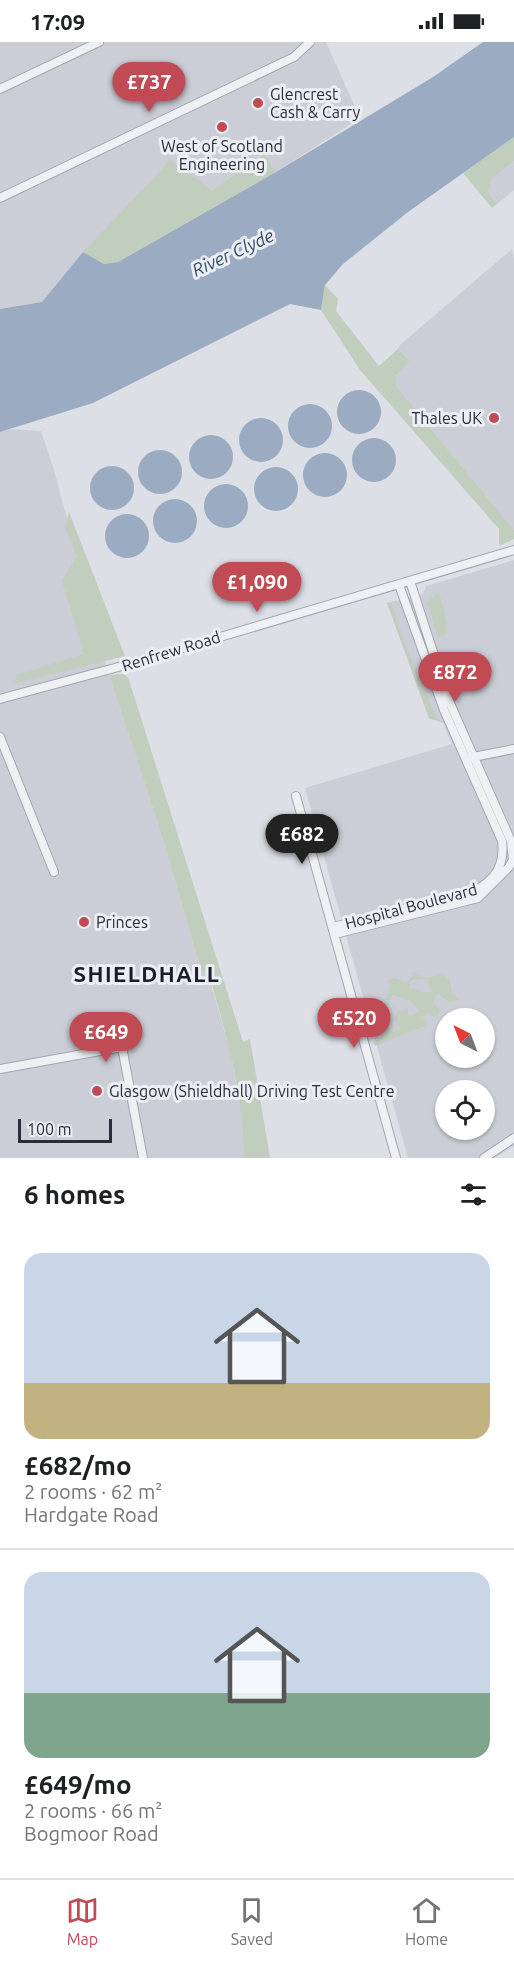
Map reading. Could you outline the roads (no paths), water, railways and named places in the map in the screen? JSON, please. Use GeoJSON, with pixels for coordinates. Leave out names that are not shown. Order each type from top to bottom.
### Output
{"type":"FeatureCollection","features":[{"type":"Feature","properties":{"kind":"street"},"geometry":{"type":"LineString","coordinates":[[0,79],[2,88],[99,42]]}},
{"type":"Feature","properties":{"kind":"street"},"geometry":{"type":"LineString","coordinates":[[0,198],[291,58],[310,42]]}},
{"type":"Feature","properties":{"kind":"street","name":"Renfrew Road"},"geometry":{"type":"LineString","coordinates":[[0,699],[122,666],[514,550]]}},
{"type":"Feature","properties":{"kind":"street","name":"Hospital Boulevard"},"geometry":{"type":"LineString","coordinates":[[410,581],[469,758]]}},
{"type":"Feature","properties":{"kind":"street","name":"Hospital Boulevard"},"geometry":{"type":"LineString","coordinates":[[334,930],[468,893],[484,886],[498,872],[503,857],[502,841],[399,585]]}},
{"type":"Feature","properties":{"kind":"street"},"geometry":{"type":"LineString","coordinates":[[0,737],[54,872]]}},
{"type":"Feature","properties":{"kind":"street"},"geometry":{"type":"LineString","coordinates":[[469,758],[514,748]]}},
{"type":"Feature","properties":{"kind":"street"},"geometry":{"type":"LineString","coordinates":[[296,796],[396,1158]]}},
{"type":"Feature","properties":{"kind":"street"},"geometry":{"type":"LineString","coordinates":[[0,1069],[122,1047],[143,1158]]}},
{"type":"Feature","properties":{"kind":"street"},"geometry":{"type":"LineString","coordinates":[[484,1158],[514,1138]]}},
{"type":"Feature","properties":{"kind":"water","name":"River Clyde"},"geometry":{"type":"Polygon","coordinates":[[[483,42],[514,42],[514,137],[408,212],[343,264],[325,285],[321,310],[290,304],[93,403],[0,432],[0,309],[42,302],[83,252],[104,264],[118,262],[276,172],[433,77],[483,42]]]}},
{"type":"Feature","properties":{"kind":"water"},"geometry":{"type":"Polygon","coordinates":[[[359,390],[375,396],[381,412],[375,428],[359,434],[343,428],[337,412],[343,396],[359,390]]]}},
{"type":"Feature","properties":{"kind":"water"},"geometry":{"type":"Polygon","coordinates":[[[310,404],[326,410],[332,426],[326,442],[310,448],[294,442],[288,426],[294,410],[310,404]]]}},
{"type":"Feature","properties":{"kind":"water"},"geometry":{"type":"Polygon","coordinates":[[[261,418],[277,424],[283,440],[277,456],[261,462],[245,456],[239,440],[245,424],[261,418]]]}},
{"type":"Feature","properties":{"kind":"water"},"geometry":{"type":"Polygon","coordinates":[[[211,435],[227,441],[233,457],[227,473],[211,479],[195,473],[189,457],[195,441],[211,435]]]}},
{"type":"Feature","properties":{"kind":"water"},"geometry":{"type":"Polygon","coordinates":[[[374,438],[383,439],[390,444],[395,451],[395,469],[390,476],[383,481],[374,482],[365,481],[358,476],[353,469],[352,460],[353,451],[358,444],[365,439],[374,438]]]}},
{"type":"Feature","properties":{"kind":"water"},"geometry":{"type":"Polygon","coordinates":[[[160,450],[176,456],[182,472],[176,488],[160,494],[144,488],[138,472],[144,456],[160,450]]]}},
{"type":"Feature","properties":{"kind":"water"},"geometry":{"type":"Polygon","coordinates":[[[325,453],[341,459],[347,475],[341,491],[325,497],[309,491],[303,475],[309,459],[325,453]]]}},
{"type":"Feature","properties":{"kind":"water"},"geometry":{"type":"Polygon","coordinates":[[[112,466],[121,467],[128,472],[133,479],[133,497],[128,504],[121,509],[112,510],[103,509],[96,504],[91,497],[90,488],[91,479],[96,472],[103,467],[112,466]]]}},
{"type":"Feature","properties":{"kind":"water"},"geometry":{"type":"Polygon","coordinates":[[[276,467],[292,473],[298,489],[292,505],[276,511],[260,505],[254,489],[260,473],[276,467]]]}},
{"type":"Feature","properties":{"kind":"water"},"geometry":{"type":"Polygon","coordinates":[[[226,484],[241,491],[248,506],[241,521],[226,528],[211,521],[204,506],[211,491],[226,484]]]}},
{"type":"Feature","properties":{"kind":"water"},"geometry":{"type":"Polygon","coordinates":[[[175,499],[190,506],[197,521],[190,536],[175,543],[160,536],[153,521],[160,506],[175,499]]]}},
{"type":"Feature","properties":{"kind":"water"},"geometry":{"type":"Polygon","coordinates":[[[127,514],[143,520],[149,536],[143,552],[127,558],[111,552],[105,536],[111,520],[127,514]]]}},
{"type":"Feature","properties":{"kind":"place","name":"Glencrest Cash & Carry"},"geometry":{"type":"Point","coordinates":[258,103]}},
{"type":"Feature","properties":{"kind":"place","name":"West of Scotland Engineering"},"geometry":{"type":"Point","coordinates":[222,127]}},
{"type":"Feature","properties":{"kind":"place","name":"Thales UK"},"geometry":{"type":"Point","coordinates":[494,418]}},
{"type":"Feature","properties":{"kind":"place","name":"Princes"},"geometry":{"type":"Point","coordinates":[84,922]}},
{"type":"Feature","properties":{"kind":"place","name":"Glasgow (Shieldhall) Driving Test Centre"},"geometry":{"type":"Point","coordinates":[97,1091]}},
{"type":"Feature","properties":{"kind":"district","name":"SHIELDHALL"},"geometry":{"type":"Point","coordinates":[147,974]}}]}
